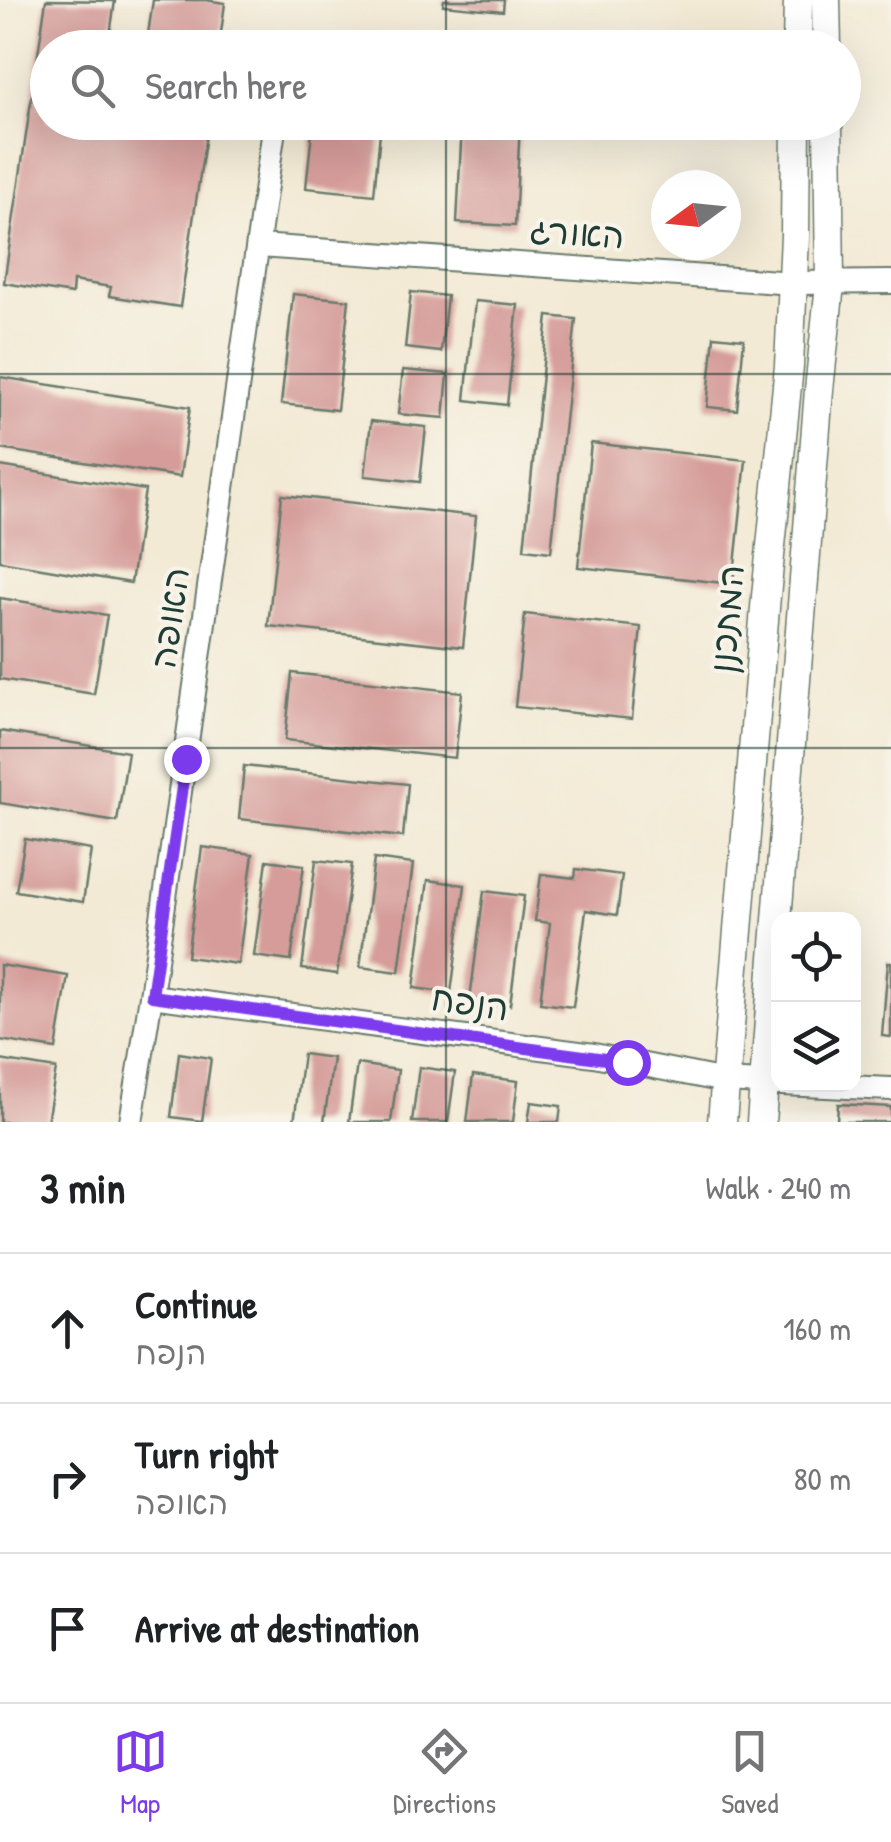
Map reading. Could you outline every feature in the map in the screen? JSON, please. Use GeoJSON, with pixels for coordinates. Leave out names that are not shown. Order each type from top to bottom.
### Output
{"type":"FeatureCollection","features":[{"type":"Feature","properties":{"kind":"street"},"geometry":{"type":"LineString","coordinates":[[797,30],[798,0]]}},
{"type":"Feature","properties":{"kind":"street"},"geometry":{"type":"LineString","coordinates":[[826,0],[826,30]]}},
{"type":"Feature","properties":{"kind":"street","name":"האופה"},"geometry":{"type":"LineString","coordinates":[[131,1122],[273,140]]}},
{"type":"Feature","properties":{"kind":"street","name":"המתכנן"},"geometry":{"type":"LineString","coordinates":[[722,1122],[789,366],[796,140]]}},
{"type":"Feature","properties":{"kind":"street"},"geometry":{"type":"LineString","coordinates":[[780,1002],[819,390],[830,284],[828,140]]}},
{"type":"Feature","properties":{"kind":"street","name":"האורג"},"geometry":{"type":"LineString","coordinates":[[259,246],[793,284],[891,282]]}},
{"type":"Feature","properties":{"kind":"street","name":"הנפח"},"geometry":{"type":"LineString","coordinates":[[152,996],[594,1056],[725,1081],[771,1084]]}},
{"type":"Feature","properties":{"kind":"street","name":"הנפח"},"geometry":{"type":"LineString","coordinates":[[861,1088],[891,1089]]}},
{"type":"Feature","properties":{"kind":"street"},"geometry":{"type":"LineString","coordinates":[[760,1122],[772,1092]]}},
{"type":"Feature","properties":{"kind":"building"},"geometry":{"type":"Polygon","coordinates":[[[46,0],[115,1],[111,30],[42,30],[46,0]]]}},
{"type":"Feature","properties":{"kind":"building"},"geometry":{"type":"Polygon","coordinates":[[[153,0],[225,3],[221,30],[149,30],[153,0]]]}},
{"type":"Feature","properties":{"kind":"building"},"geometry":{"type":"Polygon","coordinates":[[[444,0],[504,0],[503,11],[443,5],[444,0]]]}},
{"type":"Feature","properties":{"kind":"building"},"geometry":{"type":"Polygon","coordinates":[[[30,108],[30,140],[205,140],[180,307],[109,296],[111,287],[73,281],[72,294],[4,283],[30,108]]]}},
{"type":"Feature","properties":{"kind":"building"},"geometry":{"type":"Polygon","coordinates":[[[311,140],[379,140],[374,195],[306,188],[311,140]]]}},
{"type":"Feature","properties":{"kind":"building"},"geometry":{"type":"Polygon","coordinates":[[[461,140],[519,140],[515,226],[457,223],[461,140]]]}},
{"type":"Feature","properties":{"kind":"building"},"geometry":{"type":"Polygon","coordinates":[[[411,292],[447,296],[441,352],[405,348],[411,292]]]}},
{"type":"Feature","properties":{"kind":"building"},"geometry":{"type":"Polygon","coordinates":[[[293,294],[349,300],[337,410],[281,404],[293,294]]]}},
{"type":"Feature","properties":{"kind":"building"},"geometry":{"type":"Polygon","coordinates":[[[475,301],[518,305],[507,405],[465,400],[475,301]]]}},
{"type":"Feature","properties":{"kind":"building"},"geometry":{"type":"Polygon","coordinates":[[[548,316],[576,319],[551,552],[524,549],[548,316]]]}},
{"type":"Feature","properties":{"kind":"building"},"geometry":{"type":"Polygon","coordinates":[[[714,336],[744,339],[737,410],[707,407],[714,336]]]}},
{"type":"Feature","properties":{"kind":"building"},"geometry":{"type":"Polygon","coordinates":[[[403,370],[448,374],[444,418],[398,414],[403,370]]]}},
{"type":"Feature","properties":{"kind":"building"},"geometry":{"type":"Polygon","coordinates":[[[0,377],[190,407],[180,477],[0,449],[0,377]]]}},
{"type":"Feature","properties":{"kind":"building"},"geometry":{"type":"Polygon","coordinates":[[[371,421],[426,427],[420,482],[365,476],[371,421]]]}},
{"type":"Feature","properties":{"kind":"building"},"geometry":{"type":"Polygon","coordinates":[[[591,443],[746,460],[733,584],[578,567],[591,443]]]}},
{"type":"Feature","properties":{"kind":"building"},"geometry":{"type":"Polygon","coordinates":[[[0,466],[145,490],[131,583],[0,561],[0,466]]]}},
{"type":"Feature","properties":{"kind":"building"},"geometry":{"type":"Polygon","coordinates":[[[282,495],[476,516],[463,647],[268,626],[282,495]]]}},
{"type":"Feature","properties":{"kind":"building"},"geometry":{"type":"Polygon","coordinates":[[[0,598],[107,615],[94,694],[0,679],[0,598]]]}},
{"type":"Feature","properties":{"kind":"building"},"geometry":{"type":"Polygon","coordinates":[[[525,614],[641,627],[632,719],[515,707],[525,614]]]}},
{"type":"Feature","properties":{"kind":"building"},"geometry":{"type":"Polygon","coordinates":[[[292,673],[462,692],[455,758],[285,740],[292,673]]]}},
{"type":"Feature","properties":{"kind":"building"},"geometry":{"type":"Polygon","coordinates":[[[0,731],[128,752],[117,822],[0,803],[0,731]]]}},
{"type":"Feature","properties":{"kind":"building"},"geometry":{"type":"Polygon","coordinates":[[[244,766],[408,784],[403,837],[239,819],[244,766]]]}},
{"type":"Feature","properties":{"kind":"building"},"geometry":{"type":"Polygon","coordinates":[[[25,839],[91,850],[83,902],[16,891],[25,839]]]}},
{"type":"Feature","properties":{"kind":"building"},"geometry":{"type":"Polygon","coordinates":[[[202,847],[253,854],[238,964],[187,957],[202,847]]]}},
{"type":"Feature","properties":{"kind":"building"},"geometry":{"type":"Polygon","coordinates":[[[374,859],[413,864],[399,972],[360,967],[374,859]]]}},
{"type":"Feature","properties":{"kind":"building"},"geometry":{"type":"Polygon","coordinates":[[[267,860],[304,865],[291,961],[254,956],[267,860]]]}},
{"type":"Feature","properties":{"kind":"building"},"geometry":{"type":"Polygon","coordinates":[[[316,860],[352,864],[337,974],[302,969],[316,860]]]}},
{"type":"Feature","properties":{"kind":"building"},"geometry":{"type":"Polygon","coordinates":[[[576,869],[622,875],[617,915],[586,910],[573,1007],[540,1003],[550,923],[535,921],[541,874],[575,878],[576,869]]]}},
{"type":"Feature","properties":{"kind":"building"},"geometry":{"type":"Polygon","coordinates":[[[428,880],[465,885],[451,993],[414,988],[428,880]]]}},
{"type":"Feature","properties":{"kind":"building"},"geometry":{"type":"Polygon","coordinates":[[[484,891],[524,896],[510,1005],[470,999],[484,891]]]}},
{"type":"Feature","properties":{"kind":"building"},"geometry":{"type":"Polygon","coordinates":[[[891,962],[891,1037],[882,1036],[891,962]]]}},
{"type":"Feature","properties":{"kind":"building"},"geometry":{"type":"Polygon","coordinates":[[[0,965],[68,976],[56,1049],[0,1040],[0,965]]]}},
{"type":"Feature","properties":{"kind":"building"},"geometry":{"type":"Polygon","coordinates":[[[179,1053],[211,1058],[202,1121],[171,1117],[179,1053]]]}},
{"type":"Feature","properties":{"kind":"building"},"geometry":{"type":"Polygon","coordinates":[[[303,1054],[333,1058],[324,1122],[294,1122],[303,1054]]]}},
{"type":"Feature","properties":{"kind":"building"},"geometry":{"type":"Polygon","coordinates":[[[0,1060],[56,1069],[47,1122],[0,1122],[0,1060]]]}},
{"type":"Feature","properties":{"kind":"building"},"geometry":{"type":"Polygon","coordinates":[[[357,1064],[398,1070],[391,1122],[349,1122],[357,1064]]]}},
{"type":"Feature","properties":{"kind":"building"},"geometry":{"type":"Polygon","coordinates":[[[419,1067],[455,1072],[448,1122],[412,1122],[419,1067]]]}},
{"type":"Feature","properties":{"kind":"building"},"geometry":{"type":"Polygon","coordinates":[[[473,1075],[518,1081],[513,1122],[467,1122],[473,1075]]]}},
{"type":"Feature","properties":{"kind":"building"},"geometry":{"type":"Polygon","coordinates":[[[531,1102],[561,1106],[559,1122],[528,1122],[531,1102]]]}},
{"type":"Feature","properties":{"kind":"building"},"geometry":{"type":"Polygon","coordinates":[[[838,1104],[891,1107],[891,1122],[837,1122],[838,1104]]]}},
{"type":"Feature","properties":{"kind":"route"},"geometry":{"type":"LineString","coordinates":[[186,759],[152,996],[627,1062]]}}]}
